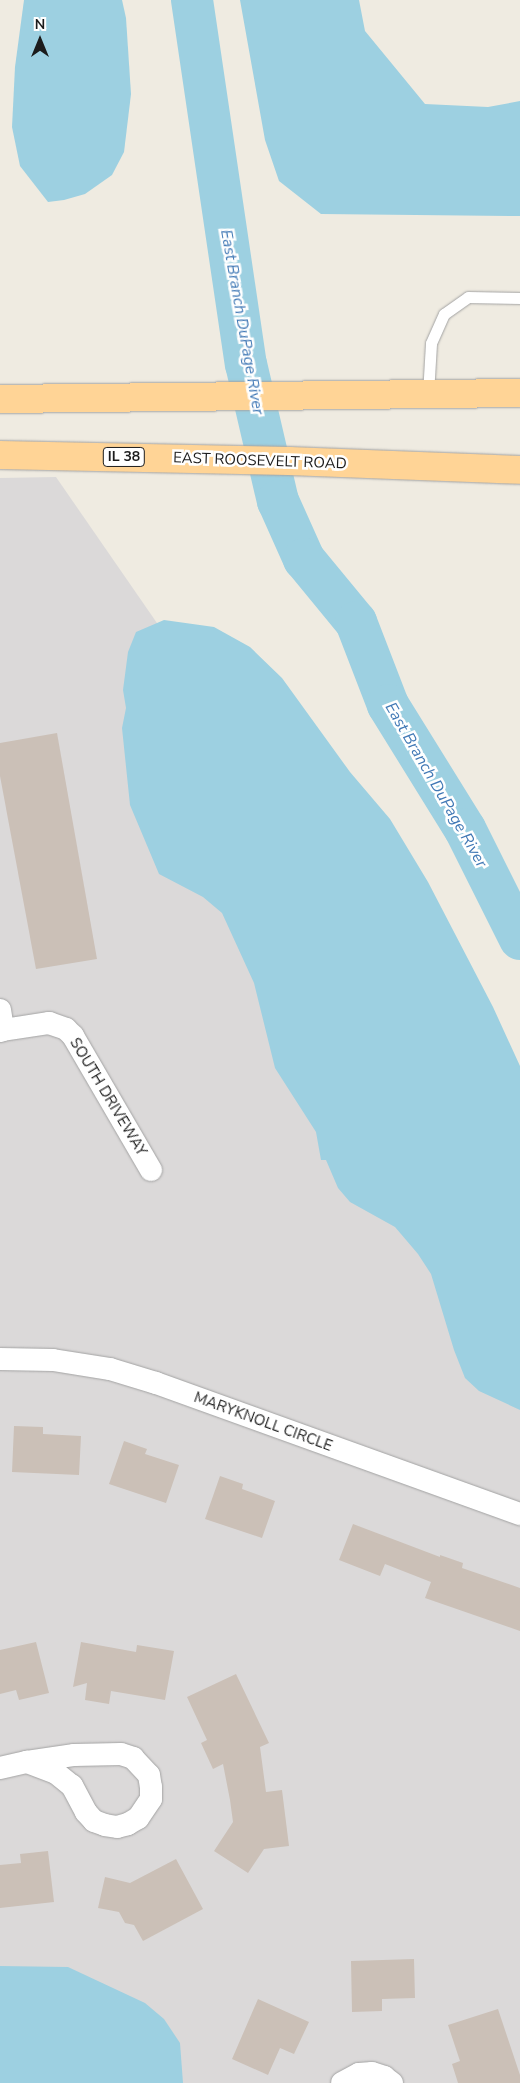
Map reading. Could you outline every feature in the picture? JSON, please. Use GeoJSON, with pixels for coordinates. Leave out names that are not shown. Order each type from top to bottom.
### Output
{"type":"FeatureCollection","features":[{"type":"Feature","properties":{"kind":"main road"},"geometry":{"type":"LineString","coordinates":[[0,399],[520,393]]}},
{"type":"Feature","properties":{"kind":"main road","name":"EAST ROOSEVELT ROAD"},"geometry":{"type":"LineString","coordinates":[[0,455],[289,461],[520,470]]}},
{"type":"Feature","properties":{"kind":"street","name":"SOUTH DRIVEWAY"},"geometry":{"type":"LineString","coordinates":[[1,1024],[49,1024],[66,1029],[73,1036],[151,1170]]}},
{"type":"Feature","properties":{"kind":"street","name":"MARYKNOLL CIRCLE"},"geometry":{"type":"LineString","coordinates":[[0,1359],[53,1360],[110,1369],[156,1383],[520,1514]]}},
{"type":"Feature","properties":{"kind":"street"},"geometry":{"type":"LineString","coordinates":[[0,1768],[27,1762],[74,1755],[121,1754],[133,1758],[148,1775],[152,1787],[151,1799],[138,1818],[128,1824],[117,1827],[105,1826],[94,1821],[86,1812],[72,1786],[56,1774],[27,1762]]}},
{"type":"Feature","properties":{"kind":"street"},"geometry":{"type":"LineString","coordinates":[[342,2083],[359,2074],[372,2074],[384,2077],[392,2083]]}},
{"type":"Feature","properties":{"kind":"lane"},"geometry":{"type":"LineString","coordinates":[[428,394],[431,343],[444,314],[468,298],[520,298]]}},
{"type":"Feature","properties":{"kind":"shaded area"},"geometry":{"type":"Polygon","coordinates":[[[56,477],[520,1148],[520,2083],[0,2083],[0,478],[56,477]]]}},
{"type":"Feature","properties":{"kind":"water"},"geometry":{"type":"Polygon","coordinates":[[[24,0],[122,0],[126,18],[131,94],[124,152],[112,175],[85,194],[64,200],[48,202],[20,166],[12,127],[15,67],[24,0]]]}},
{"type":"Feature","properties":{"kind":"water"},"geometry":{"type":"Polygon","coordinates":[[[240,0],[359,0],[365,31],[425,104],[488,107],[520,101],[520,216],[321,214],[279,181],[265,140],[240,0]]]}},
{"type":"Feature","properties":{"kind":"water"},"geometry":{"type":"Polygon","coordinates":[[[164,620],[214,627],[250,647],[282,678],[350,772],[390,819],[428,882],[493,1007],[520,1066],[520,1410],[479,1391],[465,1378],[454,1350],[431,1274],[418,1254],[395,1227],[350,1202],[338,1188],[326,1160],[321,1160],[316,1132],[275,1068],[254,983],[222,913],[203,897],[159,874],[130,805],[122,728],[126,708],[123,690],[128,652],[136,632],[164,620]]]}},
{"type":"Feature","properties":{"kind":"water"},"geometry":{"type":"Polygon","coordinates":[[[0,1966],[68,1967],[145,2003],[164,2019],[180,2043],[183,2083],[0,2083],[0,1966]]]}},
{"type":"Feature","properties":{"kind":"building"},"geometry":{"type":"Polygon","coordinates":[[[57,733],[97,959],[36,969],[0,776],[0,743],[57,733]]]}},
{"type":"Feature","properties":{"kind":"building"},"geometry":{"type":"Polygon","coordinates":[[[14,1426],[43,1427],[43,1434],[81,1436],[79,1475],[12,1472],[14,1426]]]}},
{"type":"Feature","properties":{"kind":"building"},"geometry":{"type":"Polygon","coordinates":[[[124,1441],[147,1449],[145,1454],[179,1465],[166,1503],[109,1484],[124,1441]]]}},
{"type":"Feature","properties":{"kind":"building"},"geometry":{"type":"Polygon","coordinates":[[[220,1476],[243,1484],[242,1489],[275,1501],[262,1538],[205,1519],[220,1476]]]}},
{"type":"Feature","properties":{"kind":"building"},"geometry":{"type":"Polygon","coordinates":[[[353,1524],[440,1557],[440,1555],[463,1563],[462,1568],[520,1588],[520,1631],[425,1598],[431,1582],[385,1564],[380,1576],[339,1560],[353,1524]]]}},
{"type":"Feature","properties":{"kind":"building"},"geometry":{"type":"Polygon","coordinates":[[[36,1642],[49,1693],[19,1700],[16,1690],[0,1694],[0,1650],[36,1642]]]}},
{"type":"Feature","properties":{"kind":"building"},"geometry":{"type":"Polygon","coordinates":[[[81,1642],[136,1652],[137,1645],[174,1651],[165,1700],[111,1691],[109,1704],[85,1700],[87,1683],[73,1687],[81,1642]]]}},
{"type":"Feature","properties":{"kind":"building"},"geometry":{"type":"Polygon","coordinates":[[[236,1674],[269,1743],[260,1747],[266,1792],[282,1790],[289,1846],[264,1849],[248,1873],[214,1851],[233,1822],[230,1800],[223,1764],[213,1769],[201,1743],[207,1740],[187,1697],[236,1674]]]}},
{"type":"Feature","properties":{"kind":"building"},"geometry":{"type":"Polygon","coordinates":[[[48,1851],[54,1902],[0,1908],[0,1865],[21,1863],[20,1854],[48,1851]]]}},
{"type":"Feature","properties":{"kind":"building"},"geometry":{"type":"Polygon","coordinates":[[[176,1859],[203,1909],[143,1941],[134,1925],[125,1923],[119,1912],[98,1908],[105,1877],[130,1883],[176,1859]]]}},
{"type":"Feature","properties":{"kind":"building"},"geometry":{"type":"Polygon","coordinates":[[[414,1959],[415,1998],[382,1999],[382,2011],[352,2012],[351,1961],[414,1959]]]}},
{"type":"Feature","properties":{"kind":"building"},"geometry":{"type":"Polygon","coordinates":[[[258,1999],[309,2022],[294,2054],[280,2048],[268,2075],[232,2059],[258,1999]]]}},
{"type":"Feature","properties":{"kind":"building"},"geometry":{"type":"Polygon","coordinates":[[[498,2009],[520,2075],[520,2083],[458,2083],[452,2064],[460,2061],[448,2025],[498,2009]]]}},
{"type":"Feature","properties":{"kind":"waterway","name":"East Branch DuPage River"},"geometry":{"type":"LineString","coordinates":[[192,0],[246,364],[278,501],[304,559],[356,622],[388,705],[465,829],[520,939]]}}]}
